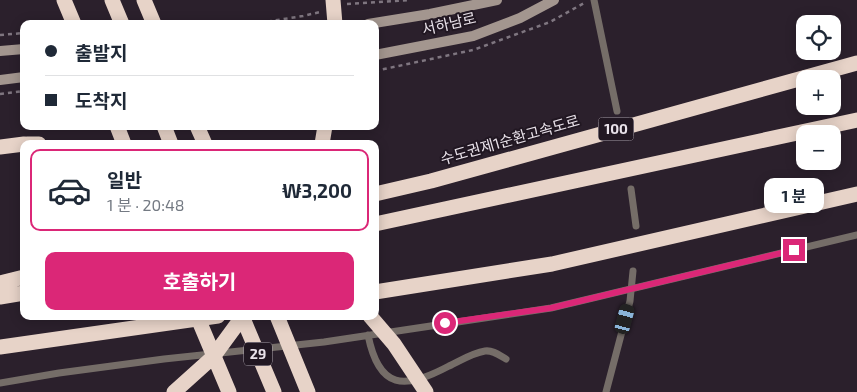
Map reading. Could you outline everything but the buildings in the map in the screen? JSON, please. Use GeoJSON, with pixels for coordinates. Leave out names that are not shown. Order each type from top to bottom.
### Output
{"type":"FeatureCollection","features":[{"type":"Feature","properties":{"kind":"highway"},"geometry":{"type":"LineString","coordinates":[[112,0],[120,20]]}},
{"type":"Feature","properties":{"kind":"highway"},"geometry":{"type":"LineString","coordinates":[[144,0],[152,20]]}},
{"type":"Feature","properties":{"kind":"highway"},"geometry":{"type":"LineString","coordinates":[[333,0],[336,20]]}},
{"type":"Feature","properties":{"kind":"highway"},"geometry":{"type":"LineString","coordinates":[[66,4],[72,20]]}},
{"type":"Feature","properties":{"kind":"highway","name":"수도권제1순환고속도로"},"geometry":{"type":"LineString","coordinates":[[379,193],[431,181],[857,63]]}},
{"type":"Feature","properties":{"kind":"highway"},"geometry":{"type":"LineString","coordinates":[[379,223],[857,120]]}},
{"type":"Feature","properties":{"kind":"highway"},"geometry":{"type":"LineString","coordinates":[[0,147],[20,145]]}},
{"type":"Feature","properties":{"kind":"highway"},"geometry":{"type":"LineString","coordinates":[[379,291],[552,264],[857,194]]}},
{"type":"Feature","properties":{"kind":"highway"},"geometry":{"type":"LineString","coordinates":[[0,283],[20,278]]}},
{"type":"Feature","properties":{"kind":"highway"},"geometry":{"type":"LineString","coordinates":[[0,297],[20,293]]}},
{"type":"Feature","properties":{"kind":"highway"},"geometry":{"type":"LineString","coordinates":[[0,347],[190,320]]}},
{"type":"Feature","properties":{"kind":"highway"},"geometry":{"type":"LineString","coordinates":[[199,320],[229,392]]}},
{"type":"Feature","properties":{"kind":"highway"},"geometry":{"type":"LineString","coordinates":[[174,392],[213,357],[240,320]]}},
{"type":"Feature","properties":{"kind":"highway","name":"29"},"geometry":{"type":"LineString","coordinates":[[245,320],[274,392]]}},
{"type":"Feature","properties":{"kind":"highway","name":"29"},"geometry":{"type":"LineString","coordinates":[[279,320],[308,392]]}},
{"type":"Feature","properties":{"kind":"highway"},"geometry":{"type":"LineString","coordinates":[[373,320],[394,344],[426,392]]}},
{"type":"Feature","properties":{"kind":"main road","name":"서하남로"},"geometry":{"type":"LineString","coordinates":[[379,22],[497,0]]}},
{"type":"Feature","properties":{"kind":"main road","name":"서하남로"},"geometry":{"type":"LineString","coordinates":[[379,54],[472,36],[520,18],[554,0]]}},
{"type":"Feature","properties":{"kind":"main road"},"geometry":{"type":"LineString","coordinates":[[0,51],[20,49]]}},
{"type":"Feature","properties":{"kind":"main road"},"geometry":{"type":"LineString","coordinates":[[0,80],[20,78]]}},
{"type":"Feature","properties":{"kind":"lane"},"geometry":{"type":"LineString","coordinates":[[594,0],[617,110]]}},
{"type":"Feature","properties":{"kind":"lane"},"geometry":{"type":"LineString","coordinates":[[631,189],[636,226]]}},
{"type":"Feature","properties":{"kind":"lane"},"geometry":{"type":"LineString","coordinates":[[0,382],[78,370],[324,342],[551,308],[857,236]]}},
{"type":"Feature","properties":{"kind":"lane"},"geometry":{"type":"LineString","coordinates":[[606,392],[630,301],[633,271]]}},
{"type":"Feature","properties":{"kind":"lane"},"geometry":{"type":"LineString","coordinates":[[368,335],[372,354],[381,371],[394,381],[411,382],[440,371],[474,354],[486,351],[495,352],[506,359]]}},
{"type":"Feature","properties":{"kind":"path"},"geometry":{"type":"LineString","coordinates":[[0,35],[20,33]]}},
{"type":"Feature","properties":{"kind":"path"},"geometry":{"type":"LineString","coordinates":[[0,94],[20,92]]}},
{"type":"Feature","properties":{"kind":"route"},"geometry":{"type":"LineString","coordinates":[[445,323],[551,308],[794,250]]}}]}
